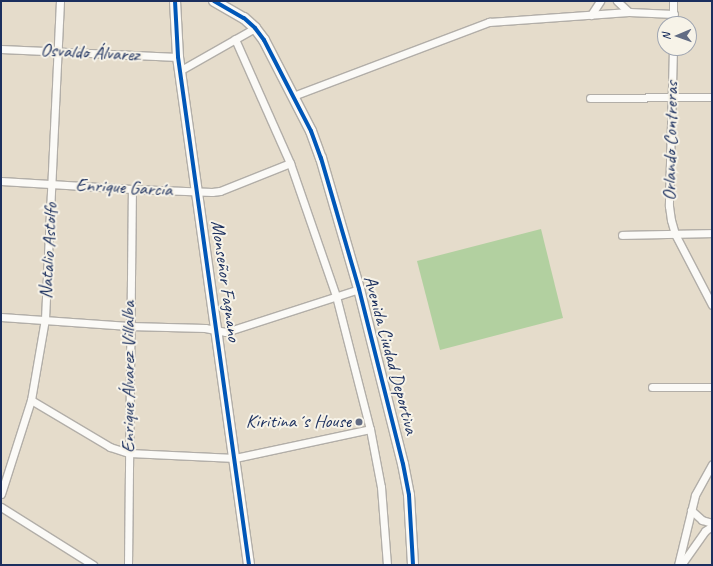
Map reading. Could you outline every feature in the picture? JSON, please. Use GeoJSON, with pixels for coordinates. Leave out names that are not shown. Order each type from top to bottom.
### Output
{"type":"FeatureCollection","features":[{"type":"Feature","properties":{"kind":"street","name":"Natalio Astolfo"},"geometry":{"type":"LineString","coordinates":[[1,494],[32,400],[45,319],[60,1]]}},
{"type":"Feature","properties":{"kind":"street","name":"Monseñor Fagnano"},"geometry":{"type":"LineString","coordinates":[[175,1],[178,57],[218,332],[249,565]]}},
{"type":"Feature","properties":{"kind":"street","name":"Avenida Ciudad Deportiva"},"geometry":{"type":"LineString","coordinates":[[214,1],[244,18],[255,28],[264,40],[311,131],[321,158],[359,289],[403,464],[409,495],[413,565]]}},
{"type":"Feature","properties":{"kind":"street"},"geometry":{"type":"LineString","coordinates":[[591,15],[600,1]]}},
{"type":"Feature","properties":{"kind":"street"},"geometry":{"type":"LineString","coordinates":[[616,1],[629,12]]}},
{"type":"Feature","properties":{"kind":"street"},"geometry":{"type":"LineString","coordinates":[[293,96],[489,22],[629,12],[674,14],[673,1]]}},
{"type":"Feature","properties":{"kind":"street"},"geometry":{"type":"LineString","coordinates":[[181,70],[255,28]]}},
{"type":"Feature","properties":{"kind":"street","name":"Avenida Ciudad Deportiva"},"geometry":{"type":"LineString","coordinates":[[235,39],[290,163],[336,296],[370,429],[381,487],[387,565]]}},
{"type":"Feature","properties":{"kind":"street","name":"Osvaldo Álvarez"},"geometry":{"type":"LineString","coordinates":[[1,49],[178,57]]}},
{"type":"Feature","properties":{"kind":"street","name":"Orlando Contreras"},"geometry":{"type":"LineString","coordinates":[[672,56],[669,206],[675,234],[712,304]]}},
{"type":"Feature","properties":{"kind":"street"},"geometry":{"type":"LineString","coordinates":[[590,98],[712,97]]}},
{"type":"Feature","properties":{"kind":"street","name":"Enrique García"},"geometry":{"type":"LineString","coordinates":[[1,181],[132,189],[220,191],[290,163]]}},
{"type":"Feature","properties":{"kind":"street","name":"Enrique Álvarez Villalba"},"geometry":{"type":"LineString","coordinates":[[128,565],[129,326],[132,189]]}},
{"type":"Feature","properties":{"kind":"street"},"geometry":{"type":"LineString","coordinates":[[622,235],[712,233]]}},
{"type":"Feature","properties":{"kind":"street"},"geometry":{"type":"LineString","coordinates":[[1,317],[129,326],[205,328],[218,332],[232,330],[359,289]]}},
{"type":"Feature","properties":{"kind":"street"},"geometry":{"type":"LineString","coordinates":[[652,387],[712,387]]}},
{"type":"Feature","properties":{"kind":"street"},"geometry":{"type":"LineString","coordinates":[[32,400],[110,447],[129,453],[235,458],[370,429]]}},
{"type":"Feature","properties":{"kind":"street"},"geometry":{"type":"LineString","coordinates":[[680,565],[691,510],[699,485],[712,464]]}},
{"type":"Feature","properties":{"kind":"street"},"geometry":{"type":"LineString","coordinates":[[1,507],[93,565]]}},
{"type":"Feature","properties":{"kind":"street"},"geometry":{"type":"LineString","coordinates":[[691,510],[702,520],[712,523]]}},
{"type":"Feature","properties":{"kind":"street"},"geometry":{"type":"LineString","coordinates":[[680,565],[705,531],[712,526]]}},
{"type":"Feature","properties":{"kind":"green space"},"geometry":{"type":"Polygon","coordinates":[[[541,229],[563,318],[440,350],[417,261],[541,229]]]}},
{"type":"Feature","properties":{"kind":"cycle path"},"geometry":{"type":"LineString","coordinates":[[175,1],[178,57],[249,565]]}},
{"type":"Feature","properties":{"kind":"cycle path"},"geometry":{"type":"LineString","coordinates":[[214,1],[244,18],[255,28],[264,40],[311,131],[321,158],[359,289],[403,464],[409,495],[413,565]]}},
{"type":"Feature","properties":{"kind":"place","name":"Kiritina´s House"},"geometry":{"type":"Point","coordinates":[359,422]}}]}
